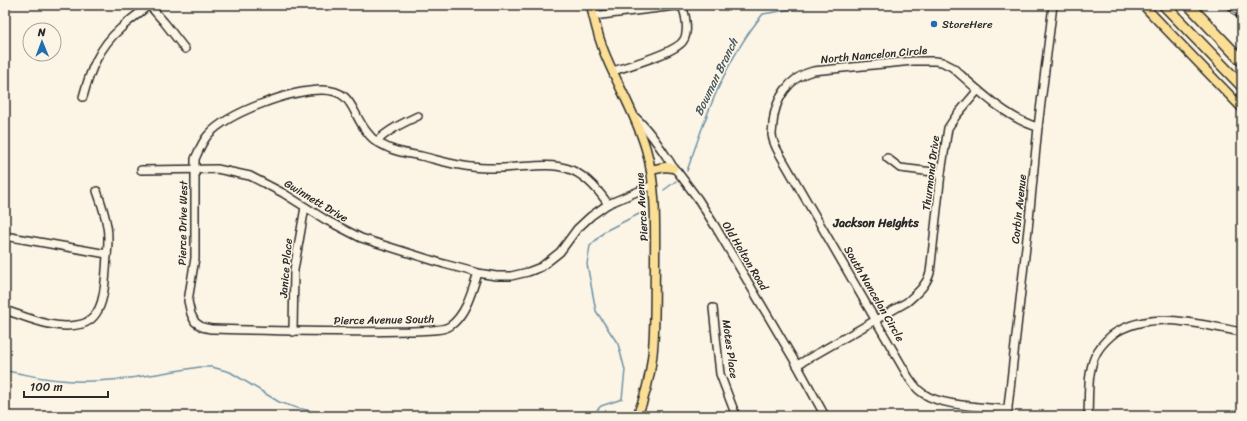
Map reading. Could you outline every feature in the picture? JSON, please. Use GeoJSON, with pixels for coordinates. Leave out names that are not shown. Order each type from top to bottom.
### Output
{"type":"FeatureCollection","features":[{"type":"Feature","properties":{"kind":"highway"},"geometry":{"type":"LineString","coordinates":[[1164,5],[1242,86]]}},
{"type":"Feature","properties":{"kind":"highway"},"geometry":{"type":"LineString","coordinates":[[1189,5],[1242,60]]}},
{"type":"Feature","properties":{"kind":"main road","name":"Pierce Avenue"},"geometry":{"type":"LineString","coordinates":[[591,5],[603,48],[634,116],[647,150],[653,185],[655,225],[654,346],[648,383],[643,403],[637,416]]}},
{"type":"Feature","properties":{"kind":"main road"},"geometry":{"type":"LineString","coordinates":[[1143,5],[1242,108]]}},
{"type":"Feature","properties":{"kind":"main road"},"geometry":{"type":"LineString","coordinates":[[651,170],[665,167],[672,168]]}},
{"type":"Feature","properties":{"kind":"street"},"geometry":{"type":"LineString","coordinates":[[83,97],[91,68],[103,48],[119,29],[149,5],[185,49]]}},
{"type":"Feature","properties":{"kind":"street","name":"Corbin Avenue"},"geometry":{"type":"LineString","coordinates":[[1008,413],[1038,127],[1054,5]]}},
{"type":"Feature","properties":{"kind":"street"},"geometry":{"type":"LineString","coordinates":[[593,16],[676,6],[683,8],[685,14],[685,37],[678,47],[613,71]]}},
{"type":"Feature","properties":{"kind":"street","name":"North Nancelon Circle"},"geometry":{"type":"LineString","coordinates":[[777,102],[790,83],[804,74],[813,71],[913,61],[935,61],[942,62],[952,67],[978,90],[1009,113],[1023,122],[1038,127]]}},
{"type":"Feature","properties":{"kind":"street","name":"Pierce Drive West"},"geometry":{"type":"LineString","coordinates":[[197,323],[190,314],[188,301],[195,258],[195,159],[200,146],[208,134],[243,111],[259,104],[273,99],[312,91],[331,90],[349,100],[366,132],[376,142]]}},
{"type":"Feature","properties":{"kind":"street","name":"Thurmond Drive"},"geometry":{"type":"LineString","coordinates":[[798,365],[907,302],[922,289],[928,281],[948,128],[978,90]]}},
{"type":"Feature","properties":{"kind":"street","name":"South Nancelon Circle"},"geometry":{"type":"LineString","coordinates":[[777,102],[772,135],[778,153],[916,388],[924,394],[944,401],[1008,413]]}},
{"type":"Feature","properties":{"kind":"street"},"geometry":{"type":"LineString","coordinates":[[418,116],[383,135],[376,142],[392,150],[457,165],[486,168],[541,165],[563,167],[586,178],[600,192],[608,204]]}},
{"type":"Feature","properties":{"kind":"street","name":"Old Holton Road"},"geometry":{"type":"LineString","coordinates":[[634,116],[670,161],[672,168],[677,171],[698,199],[798,365],[825,416]]}},
{"type":"Feature","properties":{"kind":"street"},"geometry":{"type":"LineString","coordinates":[[887,158],[900,168],[941,173]]}},
{"type":"Feature","properties":{"kind":"street","name":"Gwinnett Drive"},"geometry":{"type":"LineString","coordinates":[[141,170],[195,168],[217,169],[250,176],[283,193],[346,231],[361,238],[478,273]]}},
{"type":"Feature","properties":{"kind":"street"},"geometry":{"type":"LineString","coordinates":[[478,273],[496,276],[511,276],[541,267],[560,252],[576,229],[591,216],[608,204],[653,185]]}},
{"type":"Feature","properties":{"kind":"street"},"geometry":{"type":"LineString","coordinates":[[5,310],[43,323],[68,325],[83,324],[92,319],[101,305],[104,291],[108,248],[107,227],[102,203],[97,191]]}},
{"type":"Feature","properties":{"kind":"street","name":"Janice Place"},"geometry":{"type":"LineString","coordinates":[[293,332],[294,270],[305,207]]}},
{"type":"Feature","properties":{"kind":"street"},"geometry":{"type":"LineString","coordinates":[[5,236],[107,254]]}},
{"type":"Feature","properties":{"kind":"street","name":"Pierce Avenue South"},"geometry":{"type":"LineString","coordinates":[[197,323],[211,329],[293,332],[445,329],[452,325],[461,315],[478,273]]}},
{"type":"Feature","properties":{"kind":"street","name":"Motes Place"},"geometry":{"type":"LineString","coordinates":[[713,308],[720,374],[736,416]]}},
{"type":"Feature","properties":{"kind":"street"},"geometry":{"type":"LineString","coordinates":[[1088,416],[1091,367],[1093,361],[1104,341],[1117,332],[1148,321],[1170,320],[1242,332]]}},
{"type":"Feature","properties":{"kind":"waterway","name":"Bowman Branch"},"geometry":{"type":"LineString","coordinates":[[687,171],[709,109],[727,69],[750,32],[763,14],[799,8],[805,5]]}},
{"type":"Feature","properties":{"kind":"waterway","name":"Bowman Branch"},"geometry":{"type":"LineString","coordinates":[[664,190],[676,181]]}},
{"type":"Feature","properties":{"kind":"waterway","name":"Bowman Branch"},"geometry":{"type":"LineString","coordinates":[[591,416],[601,406],[622,399],[625,370],[618,344],[596,311],[587,264],[590,246],[605,231],[643,212]]}},
{"type":"Feature","properties":{"kind":"waterway"},"geometry":{"type":"LineString","coordinates":[[5,371],[53,379],[95,381],[130,378],[200,367],[212,367],[230,372],[279,402],[297,408],[317,412],[366,416]]}},
{"type":"Feature","properties":{"kind":"railway"},"geometry":{"type":"LineString","coordinates":[[1226,5],[1242,22]]}},
{"type":"Feature","properties":{"kind":"place","name":"StoreHere"},"geometry":{"type":"Point","coordinates":[934,24]}},
{"type":"Feature","properties":{"kind":"district","name":"Jackson Heights"},"geometry":{"type":"Point","coordinates":[876,223]}}]}
